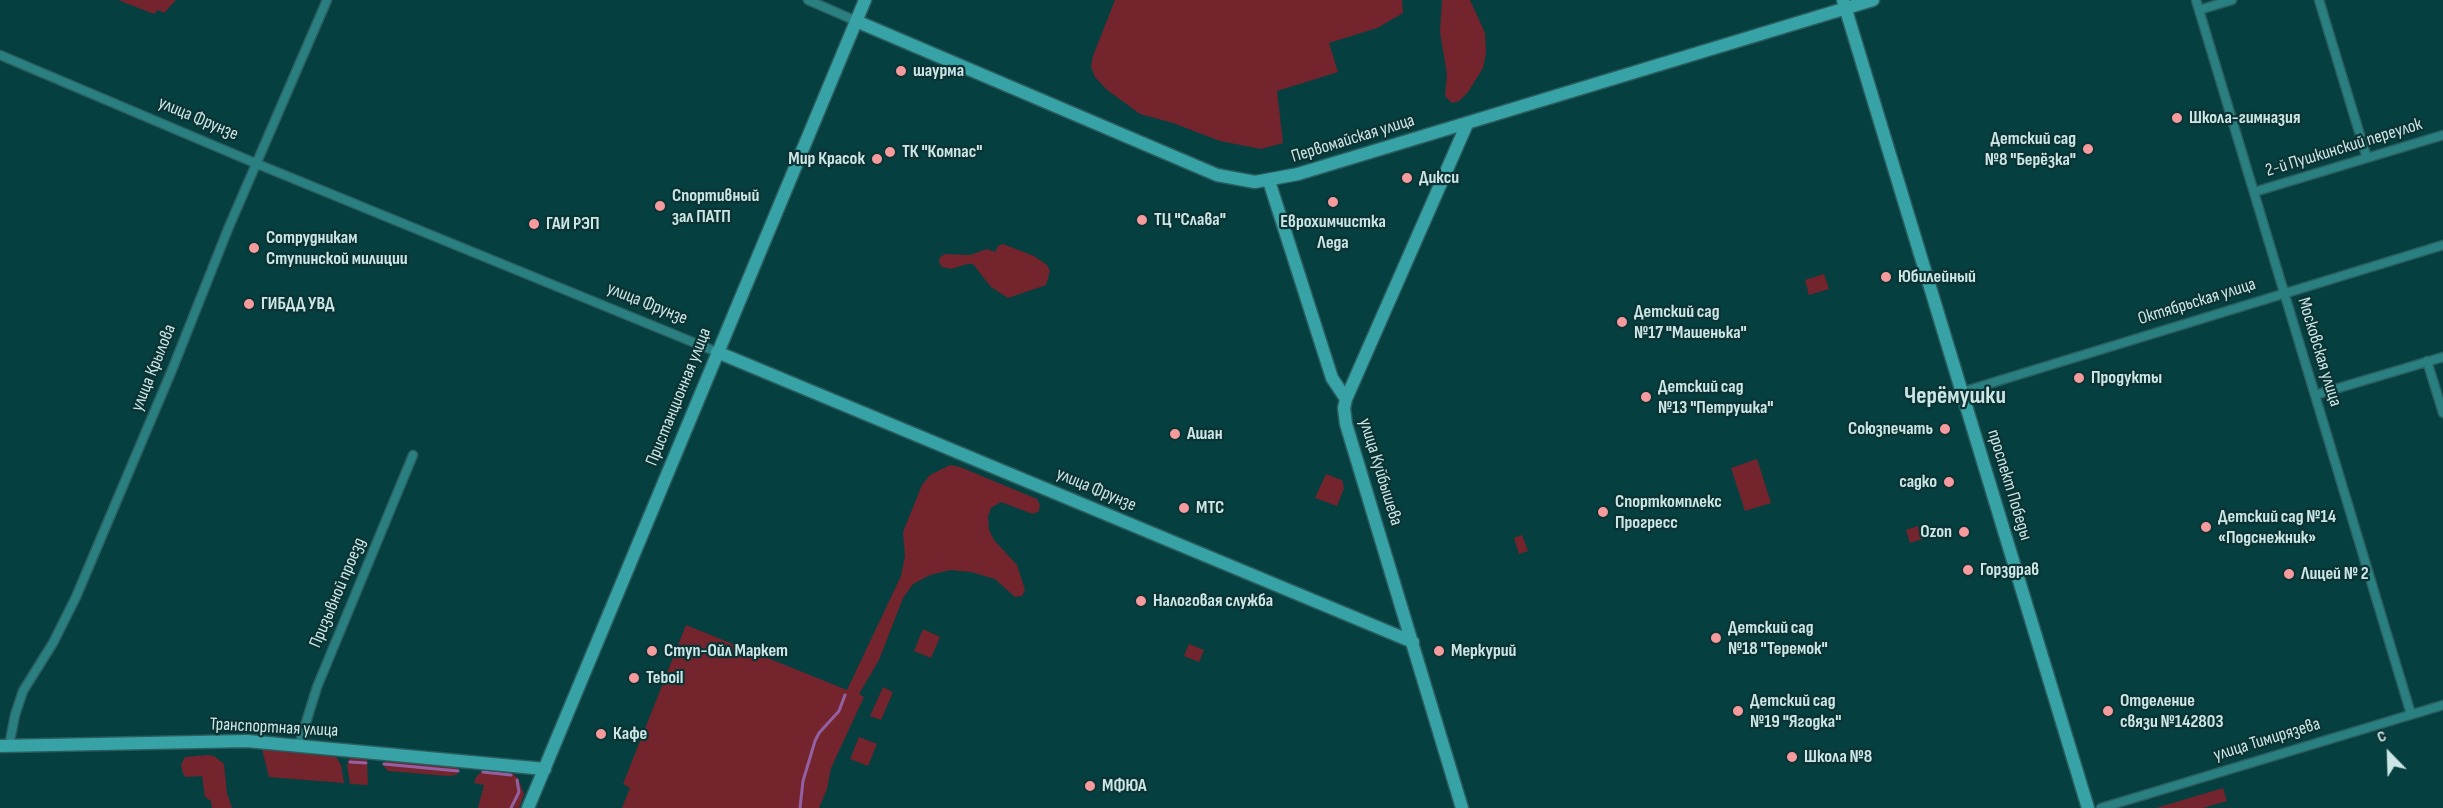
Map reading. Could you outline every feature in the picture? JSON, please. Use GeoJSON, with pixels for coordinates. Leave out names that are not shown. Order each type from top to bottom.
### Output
{"type":"FeatureCollection","features":[{"type":"Feature","properties":{"kind":"main road","name":"Пристанционная улица"},"geometry":{"type":"LineString","coordinates":[[528,808],[865,0]]}},
{"type":"Feature","properties":{"kind":"main road","name":"Первомайская улица"},"geometry":{"type":"LineString","coordinates":[[856,21],[1217,175],[1240,181],[1269,181],[1467,124],[1844,4],[1873,0]]}},
{"type":"Feature","properties":{"kind":"main road","name":"проспект Победы"},"geometry":{"type":"LineString","coordinates":[[1844,4],[2088,808]]}},
{"type":"Feature","properties":{"kind":"main road","name":"улица Куйбышева"},"geometry":{"type":"LineString","coordinates":[[1462,808],[1346,424],[1344,408],[1467,124]]}},
{"type":"Feature","properties":{"kind":"main road"},"geometry":{"type":"LineString","coordinates":[[1269,181],[1332,378],[1346,399]]}},
{"type":"Feature","properties":{"kind":"main road","name":"улица Фрунзе"},"geometry":{"type":"LineString","coordinates":[[717,352],[1413,642]]}},
{"type":"Feature","properties":{"kind":"main road","name":"Транспортная улица"},"geometry":{"type":"LineString","coordinates":[[4,746],[247,741],[544,769]]}},
{"type":"Feature","properties":{"kind":"street","name":"улица Крылова"},"geometry":{"type":"LineString","coordinates":[[4,746],[23,691],[53,643],[76,597],[172,370],[255,163],[327,0]]}},
{"type":"Feature","properties":{"kind":"street"},"geometry":{"type":"LineString","coordinates":[[808,0],[856,21]]}},
{"type":"Feature","properties":{"kind":"street","name":"Московская улица"},"geometry":{"type":"LineString","coordinates":[[2196,0],[2411,714]]}},
{"type":"Feature","properties":{"kind":"street"},"geometry":{"type":"LineString","coordinates":[[2199,10],[2232,0]]}},
{"type":"Feature","properties":{"kind":"street"},"geometry":{"type":"LineString","coordinates":[[2319,0],[2367,158]]}},
{"type":"Feature","properties":{"kind":"street","name":"улица Фрунзе"},"geometry":{"type":"LineString","coordinates":[[0,55],[255,163],[717,352]]}},
{"type":"Feature","properties":{"kind":"street","name":"2-й Пушкинский переулок"},"geometry":{"type":"LineString","coordinates":[[2254,192],[2443,135]]}},
{"type":"Feature","properties":{"kind":"street","name":"Октябрьская улица"},"geometry":{"type":"LineString","coordinates":[[1962,392],[2443,245]]}},
{"type":"Feature","properties":{"kind":"street"},"geometry":{"type":"LineString","coordinates":[[2315,395],[2443,357]]}},
{"type":"Feature","properties":{"kind":"street"},"geometry":{"type":"LineString","coordinates":[[2427,361],[2443,413]]}},
{"type":"Feature","properties":{"kind":"street","name":"Призывной проезд"},"geometry":{"type":"LineString","coordinates":[[299,745],[317,687],[413,455]]}},
{"type":"Feature","properties":{"kind":"street","name":"улица Тимирязева"},"geometry":{"type":"LineString","coordinates":[[2101,808],[2443,705]]}},
{"type":"Feature","properties":{"kind":"shaded area"},"geometry":{"type":"Polygon","coordinates":[[[118,0],[176,0],[164,13],[158,10],[154,14],[118,0]]]}},
{"type":"Feature","properties":{"kind":"shaded area"},"geometry":{"type":"Polygon","coordinates":[[[1115,0],[1402,0],[1403,13],[1377,28],[1329,43],[1338,72],[1277,91],[1283,143],[1261,149],[1220,141],[1173,123],[1140,114],[1106,89],[1095,77],[1091,67],[1093,56],[1115,0]]]}},
{"type":"Feature","properties":{"kind":"shaded area"},"geometry":{"type":"Polygon","coordinates":[[[1442,0],[1470,0],[1485,33],[1486,53],[1483,68],[1468,92],[1459,101],[1452,103],[1445,96],[1447,75],[1440,32],[1442,0]]]}},
{"type":"Feature","properties":{"kind":"shaded area"},"geometry":{"type":"Polygon","coordinates":[[[1003,244],[1034,256],[1047,265],[1050,271],[1046,285],[1008,298],[991,287],[973,264],[951,269],[942,267],[939,262],[940,257],[945,254],[970,255],[987,249],[995,252],[998,246],[1003,244]]]}},
{"type":"Feature","properties":{"kind":"shaded area"},"geometry":{"type":"Polygon","coordinates":[[[1824,274],[1829,289],[1809,295],[1805,280],[1824,274]]]}},
{"type":"Feature","properties":{"kind":"shaded area"},"geometry":{"type":"Polygon","coordinates":[[[1757,459],[1771,503],[1745,511],[1731,468],[1757,459]]]}},
{"type":"Feature","properties":{"kind":"shaded area"},"geometry":{"type":"Polygon","coordinates":[[[950,465],[1037,499],[1040,505],[1039,511],[1033,514],[1001,502],[991,508],[988,516],[989,530],[994,540],[1017,565],[1025,590],[1022,596],[1015,597],[995,579],[971,572],[950,570],[930,575],[913,584],[903,598],[879,660],[859,694],[864,697],[831,768],[827,789],[819,808],[622,808],[630,788],[623,784],[686,625],[847,690],[901,576],[905,556],[903,532],[922,485],[930,475],[950,465]]]}},
{"type":"Feature","properties":{"kind":"shaded area"},"geometry":{"type":"Polygon","coordinates":[[[1326,474],[1342,480],[1344,488],[1337,506],[1315,498],[1326,474]]]}},
{"type":"Feature","properties":{"kind":"shaded area"},"geometry":{"type":"Polygon","coordinates":[[[1918,526],[1922,539],[1910,543],[1906,530],[1918,526]]]}},
{"type":"Feature","properties":{"kind":"shaded area"},"geometry":{"type":"Polygon","coordinates":[[[1522,535],[1528,551],[1519,554],[1514,538],[1522,535]]]}},
{"type":"Feature","properties":{"kind":"shaded area"},"geometry":{"type":"Polygon","coordinates":[[[923,629],[940,637],[931,658],[914,651],[923,629]]]}},
{"type":"Feature","properties":{"kind":"shaded area"},"geometry":{"type":"Polygon","coordinates":[[[1189,644],[1204,650],[1199,662],[1184,656],[1189,644]]]}},
{"type":"Feature","properties":{"kind":"shaded area"},"geometry":{"type":"Polygon","coordinates":[[[883,687],[893,692],[881,720],[870,716],[883,687]]]}},
{"type":"Feature","properties":{"kind":"shaded area"},"geometry":{"type":"Polygon","coordinates":[[[859,737],[877,744],[868,766],[850,759],[859,737]]]}},
{"type":"Feature","properties":{"kind":"shaded area"},"geometry":{"type":"Polygon","coordinates":[[[262,749],[336,757],[341,765],[344,783],[269,777],[262,749]]]}},
{"type":"Feature","properties":{"kind":"shaded area"},"geometry":{"type":"Polygon","coordinates":[[[214,756],[224,764],[227,793],[232,808],[212,808],[211,801],[205,797],[202,776],[186,777],[183,774],[181,765],[185,757],[214,756]]]}},
{"type":"Feature","properties":{"kind":"shaded area"},"geometry":{"type":"Polygon","coordinates":[[[355,756],[367,759],[368,785],[350,784],[347,765],[349,759],[355,756]]]}},
{"type":"Feature","properties":{"kind":"shaded area"},"geometry":{"type":"Polygon","coordinates":[[[387,759],[457,766],[459,771],[456,775],[448,776],[388,771],[383,765],[387,759]]]}},
{"type":"Feature","properties":{"kind":"shaded area"},"geometry":{"type":"Polygon","coordinates":[[[484,769],[509,771],[518,778],[524,794],[519,808],[478,808],[484,785],[474,783],[476,777],[484,769]]]}},
{"type":"Feature","properties":{"kind":"shaded area"},"geometry":{"type":"Polygon","coordinates":[[[2223,788],[2227,801],[2203,808],[2156,808],[2223,788]]]}},
{"type":"Feature","properties":{"kind":"waterway"},"geometry":{"type":"LineString","coordinates":[[800,808],[803,781],[815,741],[819,733],[839,711],[845,695]]}},
{"type":"Feature","properties":{"kind":"waterway"},"geometry":{"type":"LineString","coordinates":[[350,762],[366,763]]}},
{"type":"Feature","properties":{"kind":"waterway"},"geometry":{"type":"LineString","coordinates":[[384,764],[458,771]]}},
{"type":"Feature","properties":{"kind":"waterway"},"geometry":{"type":"LineString","coordinates":[[483,772],[511,775]]}},
{"type":"Feature","properties":{"kind":"waterway"},"geometry":{"type":"LineString","coordinates":[[511,808],[519,792],[517,780]]}},
{"type":"Feature","properties":{"kind":"place","name":"шаурма"},"geometry":{"type":"Point","coordinates":[901,71]}},
{"type":"Feature","properties":{"kind":"place","name":"Школа-гимназия"},"geometry":{"type":"Point","coordinates":[2177,118]}},
{"type":"Feature","properties":{"kind":"place","name":"Детский сад №8 \"Берёзка\""},"geometry":{"type":"Point","coordinates":[2088,149]}},
{"type":"Feature","properties":{"kind":"place","name":"ТК \"Компас\""},"geometry":{"type":"Point","coordinates":[890,152]}},
{"type":"Feature","properties":{"kind":"place","name":"Мир Красок"},"geometry":{"type":"Point","coordinates":[877,159]}},
{"type":"Feature","properties":{"kind":"place","name":"Дикси"},"geometry":{"type":"Point","coordinates":[1407,178]}},
{"type":"Feature","properties":{"kind":"place","name":"Еврохимчистка Леда"},"geometry":{"type":"Point","coordinates":[1333,202]}},
{"type":"Feature","properties":{"kind":"place","name":"Спортивный зал ПАТП"},"geometry":{"type":"Point","coordinates":[660,206]}},
{"type":"Feature","properties":{"kind":"place","name":"ТЦ \"Слава\""},"geometry":{"type":"Point","coordinates":[1142,220]}},
{"type":"Feature","properties":{"kind":"place","name":"ГАИ РЭП"},"geometry":{"type":"Point","coordinates":[534,224]}},
{"type":"Feature","properties":{"kind":"place","name":"Сотрудникам Ступинской милиции"},"geometry":{"type":"Point","coordinates":[254,248]}},
{"type":"Feature","properties":{"kind":"place","name":"Юбилейный"},"geometry":{"type":"Point","coordinates":[1886,277]}},
{"type":"Feature","properties":{"kind":"place","name":"ГИБДД УВД"},"geometry":{"type":"Point","coordinates":[249,304]}},
{"type":"Feature","properties":{"kind":"place","name":"Детский сад №17 \"Машенька\""},"geometry":{"type":"Point","coordinates":[1622,322]}},
{"type":"Feature","properties":{"kind":"place","name":"Продукты"},"geometry":{"type":"Point","coordinates":[2079,378]}},
{"type":"Feature","properties":{"kind":"place","name":"Детский сад №13 \"Петрушка\""},"geometry":{"type":"Point","coordinates":[1646,397]}},
{"type":"Feature","properties":{"kind":"place","name":"Союзпечать"},"geometry":{"type":"Point","coordinates":[1945,429]}},
{"type":"Feature","properties":{"kind":"place","name":"Ашан"},"geometry":{"type":"Point","coordinates":[1175,434]}},
{"type":"Feature","properties":{"kind":"place","name":"садко"},"geometry":{"type":"Point","coordinates":[1949,482]}},
{"type":"Feature","properties":{"kind":"place","name":"МТС"},"geometry":{"type":"Point","coordinates":[1184,508]}},
{"type":"Feature","properties":{"kind":"place","name":"Спорткомплекс Прогресс"},"geometry":{"type":"Point","coordinates":[1603,512]}},
{"type":"Feature","properties":{"kind":"place","name":"Детский сад №14 «Подснежник»"},"geometry":{"type":"Point","coordinates":[2206,527]}},
{"type":"Feature","properties":{"kind":"place","name":"Ozon"},"geometry":{"type":"Point","coordinates":[1964,532]}},
{"type":"Feature","properties":{"kind":"place","name":"Горздрав"},"geometry":{"type":"Point","coordinates":[1968,570]}},
{"type":"Feature","properties":{"kind":"place","name":"Лицей № 2"},"geometry":{"type":"Point","coordinates":[2289,574]}},
{"type":"Feature","properties":{"kind":"place","name":"Налоговая служба"},"geometry":{"type":"Point","coordinates":[1141,601]}},
{"type":"Feature","properties":{"kind":"place","name":"Детский сад №18 \"Теремок\""},"geometry":{"type":"Point","coordinates":[1716,638]}},
{"type":"Feature","properties":{"kind":"place","name":"Ступ-Ойл Маркет"},"geometry":{"type":"Point","coordinates":[652,651]}},
{"type":"Feature","properties":{"kind":"place","name":"Меркурий"},"geometry":{"type":"Point","coordinates":[1439,651]}},
{"type":"Feature","properties":{"kind":"place","name":"Teboil"},"geometry":{"type":"Point","coordinates":[634,678]}},
{"type":"Feature","properties":{"kind":"place","name":"Детский сад №19 \"Ягодка\""},"geometry":{"type":"Point","coordinates":[1738,711]}},
{"type":"Feature","properties":{"kind":"place","name":"Отделение связи №142803"},"geometry":{"type":"Point","coordinates":[2108,711]}},
{"type":"Feature","properties":{"kind":"place","name":"Кафе"},"geometry":{"type":"Point","coordinates":[601,734]}},
{"type":"Feature","properties":{"kind":"place","name":"Школа №8"},"geometry":{"type":"Point","coordinates":[1792,757]}},
{"type":"Feature","properties":{"kind":"place","name":"МФЮА"},"geometry":{"type":"Point","coordinates":[1090,786]}},
{"type":"Feature","properties":{"kind":"district","name":"Черёмушки"},"geometry":{"type":"Point","coordinates":[1955,397]}}]}
